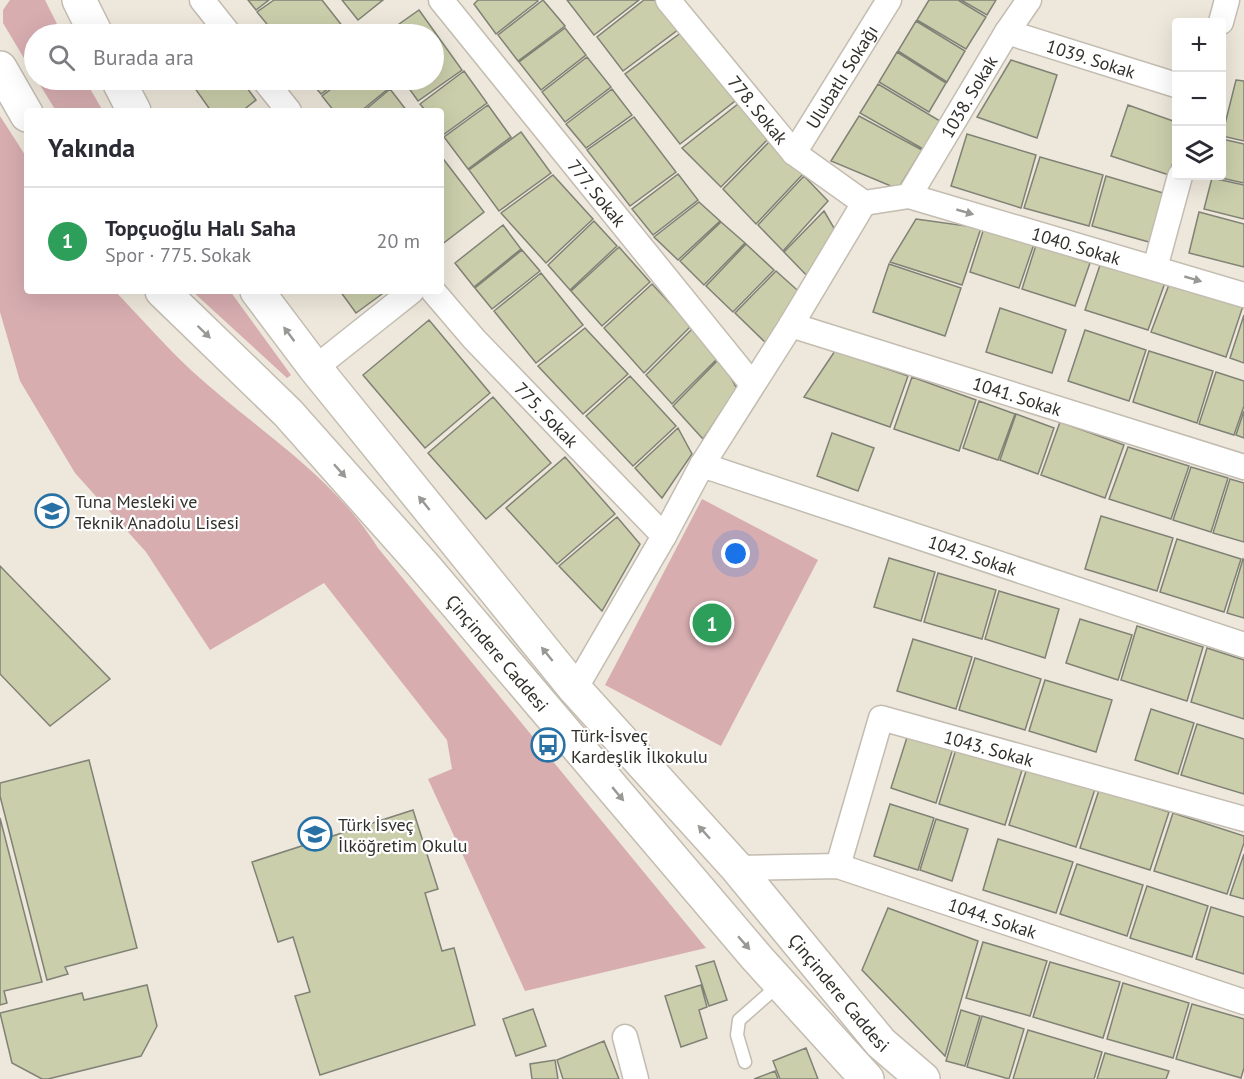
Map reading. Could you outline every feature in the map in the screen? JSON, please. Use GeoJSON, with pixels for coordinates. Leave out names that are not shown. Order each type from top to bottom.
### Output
{"type":"FeatureCollection","features":[{"type":"Feature","properties":{"kind":"main road"},"geometry":{"type":"LineString","coordinates":[[79,1],[91,24]]}},
{"type":"Feature","properties":{"kind":"main road"},"geometry":{"type":"LineString","coordinates":[[0,68],[24,110]]}},
{"type":"Feature","properties":{"kind":"main road"},"geometry":{"type":"LineString","coordinates":[[123,90],[132,108]]}},
{"type":"Feature","properties":{"kind":"main road","name":"Çinçindere Caddesi"},"geometry":{"type":"LineString","coordinates":[[165,294],[295,421],[424,566],[780,984],[867,1079]]}},
{"type":"Feature","properties":{"kind":"main road","name":"Çinçindere Caddesi"},"geometry":{"type":"LineString","coordinates":[[259,294],[315,368],[575,689],[737,868],[880,1043],[923,1079]]}},
{"type":"Feature","properties":{"kind":"street"},"geometry":{"type":"LineString","coordinates":[[202,0],[221,24]]}},
{"type":"Feature","properties":{"kind":"street","name":"777. Sokak"},"geometry":{"type":"LineString","coordinates":[[441,0],[752,384]]}},
{"type":"Feature","properties":{"kind":"street","name":"778. Sokak"},"geometry":{"type":"LineString","coordinates":[[668,0],[794,153],[864,203]]}},
{"type":"Feature","properties":{"kind":"street","name":"1038. Sokak"},"geometry":{"type":"LineString","coordinates":[[909,196],[1007,32],[1029,0]]}},
{"type":"Feature","properties":{"kind":"street"},"geometry":{"type":"LineString","coordinates":[[1222,18],[1227,0]]}},
{"type":"Feature","properties":{"kind":"street","name":"Ulubatlı Sokağı"},"geometry":{"type":"LineString","coordinates":[[794,153],[884,2]]}},
{"type":"Feature","properties":{"kind":"street","name":"1039. Sokak"},"geometry":{"type":"LineString","coordinates":[[1007,32],[1172,83]]}},
{"type":"Feature","properties":{"kind":"street"},"geometry":{"type":"LineString","coordinates":[[272,90],[287,108]]}},
{"type":"Feature","properties":{"kind":"street"},"geometry":{"type":"LineString","coordinates":[[1155,268],[1179,180]]}},
{"type":"Feature","properties":{"kind":"street"},"geometry":{"type":"LineString","coordinates":[[575,689],[664,536],[702,465],[791,325],[864,203],[909,196]]}},
{"type":"Feature","properties":{"kind":"street","name":"1040. Sokak"},"geometry":{"type":"LineString","coordinates":[[909,196],[1244,294]]}},
{"type":"Feature","properties":{"kind":"street"},"geometry":{"type":"LineString","coordinates":[[315,368],[408,294]]}},
{"type":"Feature","properties":{"kind":"street","name":"775. Sokak"},"geometry":{"type":"LineString","coordinates":[[436,294],[474,339],[664,536]]}},
{"type":"Feature","properties":{"kind":"street","name":"1041. Sokak"},"geometry":{"type":"LineString","coordinates":[[791,325],[1244,466]]}},
{"type":"Feature","properties":{"kind":"street","name":"1042. Sokak"},"geometry":{"type":"LineString","coordinates":[[702,465],[1244,645]]}},
{"type":"Feature","properties":{"kind":"street","name":"1043. Sokak"},"geometry":{"type":"LineString","coordinates":[[838,866],[880,718],[1244,819]]}},
{"type":"Feature","properties":{"kind":"street","name":"1044. Sokak"},"geometry":{"type":"LineString","coordinates":[[737,868],[838,866],[1244,1002]]}},
{"type":"Feature","properties":{"kind":"street"},"geometry":{"type":"LineString","coordinates":[[625,1037],[636,1079]]}},
{"type":"Feature","properties":{"kind":"lane"},"geometry":{"type":"LineString","coordinates":[[745,1062],[737,1035],[739,1020],[780,984]]}},
{"type":"Feature","properties":{"kind":"shaded area"},"geometry":{"type":"Polygon","coordinates":[[[10,0],[45,0],[57,24],[24,24],[24,58],[3,23],[3,10],[10,0]]]}},
{"type":"Feature","properties":{"kind":"shaded area"},"geometry":{"type":"Polygon","coordinates":[[[43,90],[91,90],[101,108],[54,108],[43,90]]]}},
{"type":"Feature","properties":{"kind":"shaded area"},"geometry":{"type":"Polygon","coordinates":[[[0,116],[24,153],[24,294],[118,294],[192,371],[316,475],[359,522],[706,948],[525,991],[428,779],[452,769],[447,740],[324,583],[210,650],[146,552],[75,473],[20,381],[0,312],[0,116]]]}},
{"type":"Feature","properties":{"kind":"shaded area"},"geometry":{"type":"Polygon","coordinates":[[[195,294],[232,294],[291,375],[287,378],[195,294]]]}},
{"type":"Feature","properties":{"kind":"shaded area"},"geometry":{"type":"Polygon","coordinates":[[[702,499],[818,560],[721,746],[605,685],[702,499]]]}},
{"type":"Feature","properties":{"kind":"building"},"geometry":{"type":"Polygon","coordinates":[[[248,0],[269,0],[256,10],[248,0]]]}},
{"type":"Feature","properties":{"kind":"building"},"geometry":{"type":"Polygon","coordinates":[[[274,0],[322,0],[341,24],[267,24],[257,12],[274,0]]]}},
{"type":"Feature","properties":{"kind":"building"},"geometry":{"type":"Polygon","coordinates":[[[342,0],[383,0],[358,20],[342,0]]]}},
{"type":"Feature","properties":{"kind":"building"},"geometry":{"type":"Polygon","coordinates":[[[478,0],[538,1],[496,34],[474,4],[478,0]]]}},
{"type":"Feature","properties":{"kind":"building"},"geometry":{"type":"Polygon","coordinates":[[[543,0],[565,26],[518,61],[498,35],[543,0]]]}},
{"type":"Feature","properties":{"kind":"building"},"geometry":{"type":"Polygon","coordinates":[[[567,0],[639,0],[594,35],[567,0]]]}},
{"type":"Feature","properties":{"kind":"building"},"geometry":{"type":"Polygon","coordinates":[[[644,0],[657,0],[679,29],[623,71],[597,37],[644,0]]]}},
{"type":"Feature","properties":{"kind":"building"},"geometry":{"type":"Polygon","coordinates":[[[929,0],[958,0],[986,17],[966,49],[917,20],[929,0]]]}},
{"type":"Feature","properties":{"kind":"building"},"geometry":{"type":"Polygon","coordinates":[[[961,0],[996,0],[987,15],[961,0]]]}},
{"type":"Feature","properties":{"kind":"building"},"geometry":{"type":"Polygon","coordinates":[[[419,10],[429,24],[399,24],[419,10]]]}},
{"type":"Feature","properties":{"kind":"building"},"geometry":{"type":"Polygon","coordinates":[[[916,21],[965,51],[947,82],[898,51],[916,21]]]}},
{"type":"Feature","properties":{"kind":"building"},"geometry":{"type":"Polygon","coordinates":[[[565,28],[586,55],[541,90],[519,62],[565,28]]]}},
{"type":"Feature","properties":{"kind":"building"},"geometry":{"type":"Polygon","coordinates":[[[682,32],[735,101],[680,144],[625,74],[682,32]]]}},
{"type":"Feature","properties":{"kind":"building"},"geometry":{"type":"Polygon","coordinates":[[[444,45],[462,70],[444,83],[444,45]]]}},
{"type":"Feature","properties":{"kind":"building"},"geometry":{"type":"Polygon","coordinates":[[[897,52],[946,83],[929,112],[879,82],[897,52]]]}},
{"type":"Feature","properties":{"kind":"building"},"geometry":{"type":"Polygon","coordinates":[[[587,57],[611,87],[565,122],[542,92],[587,57]]]}},
{"type":"Feature","properties":{"kind":"building"},"geometry":{"type":"Polygon","coordinates":[[[1011,60],[1057,75],[1037,138],[977,117],[1011,60]]]}},
{"type":"Feature","properties":{"kind":"building"},"geometry":{"type":"Polygon","coordinates":[[[464,71],[487,103],[444,134],[444,108],[423,108],[420,104],[439,90],[444,90],[444,86],[464,71]]]}},
{"type":"Feature","properties":{"kind":"building"},"geometry":{"type":"Polygon","coordinates":[[[1236,80],[1244,81],[1244,141],[1226,137],[1226,120],[1236,80]]]}},
{"type":"Feature","properties":{"kind":"building"},"geometry":{"type":"Polygon","coordinates":[[[878,84],[940,121],[923,149],[860,113],[878,84]]]}},
{"type":"Feature","properties":{"kind":"building"},"geometry":{"type":"Polygon","coordinates":[[[612,89],[632,115],[586,148],[566,124],[612,89]]]}},
{"type":"Feature","properties":{"kind":"building"},"geometry":{"type":"Polygon","coordinates":[[[196,90],[248,90],[256,100],[246,108],[209,108],[196,90]]]}},
{"type":"Feature","properties":{"kind":"building"},"geometry":{"type":"Polygon","coordinates":[[[330,90],[387,90],[365,108],[332,108],[322,96],[330,90]]]}},
{"type":"Feature","properties":{"kind":"building"},"geometry":{"type":"Polygon","coordinates":[[[391,90],[405,108],[368,108],[391,90]]]}},
{"type":"Feature","properties":{"kind":"building"},"geometry":{"type":"Polygon","coordinates":[[[410,90],[434,90],[418,101],[410,90]]]}},
{"type":"Feature","properties":{"kind":"building"},"geometry":{"type":"Polygon","coordinates":[[[738,104],[769,138],[721,187],[682,148],[738,104]]]}},
{"type":"Feature","properties":{"kind":"building"},"geometry":{"type":"Polygon","coordinates":[[[488,105],[511,137],[468,169],[444,137],[488,105]]]}},
{"type":"Feature","properties":{"kind":"building"},"geometry":{"type":"Polygon","coordinates":[[[1128,105],[1172,121],[1172,166],[1169,175],[1111,156],[1128,105]]]}},
{"type":"Feature","properties":{"kind":"building"},"geometry":{"type":"Polygon","coordinates":[[[859,116],[922,150],[898,189],[831,161],[859,116]]]}},
{"type":"Feature","properties":{"kind":"building"},"geometry":{"type":"Polygon","coordinates":[[[634,117],[676,172],[630,206],[587,150],[634,117]]]}},
{"type":"Feature","properties":{"kind":"building"},"geometry":{"type":"Polygon","coordinates":[[[521,132],[551,173],[499,211],[469,170],[521,132]]]}},
{"type":"Feature","properties":{"kind":"building"},"geometry":{"type":"Polygon","coordinates":[[[967,134],[1036,155],[1021,208],[951,186],[967,134]]]}},
{"type":"Feature","properties":{"kind":"building"},"geometry":{"type":"Polygon","coordinates":[[[771,140],[803,174],[756,224],[723,189],[771,140]]]}},
{"type":"Feature","properties":{"kind":"building"},"geometry":{"type":"Polygon","coordinates":[[[1226,140],[1244,144],[1244,183],[1226,179],[1226,140]]]}},
{"type":"Feature","properties":{"kind":"building"},"geometry":{"type":"Polygon","coordinates":[[[1040,157],[1103,175],[1089,226],[1024,208],[1040,157]]]}},
{"type":"Feature","properties":{"kind":"building"},"geometry":{"type":"Polygon","coordinates":[[[444,160],[484,212],[444,243],[444,160]]]}},
{"type":"Feature","properties":{"kind":"building"},"geometry":{"type":"Polygon","coordinates":[[[678,174],[698,200],[653,235],[632,209],[678,174]]]}},
{"type":"Feature","properties":{"kind":"building"},"geometry":{"type":"Polygon","coordinates":[[[553,175],[593,219],[546,263],[501,213],[553,175]]]}},
{"type":"Feature","properties":{"kind":"building"},"geometry":{"type":"Polygon","coordinates":[[[804,176],[828,201],[783,251],[758,225],[804,176]]]}},
{"type":"Feature","properties":{"kind":"building"},"geometry":{"type":"Polygon","coordinates":[[[1106,176],[1170,195],[1156,244],[1092,226],[1106,176]]]}},
{"type":"Feature","properties":{"kind":"building"},"geometry":{"type":"Polygon","coordinates":[[[1211,180],[1244,185],[1244,219],[1204,209],[1211,180]]]}},
{"type":"Feature","properties":{"kind":"building"},"geometry":{"type":"Polygon","coordinates":[[[699,202],[720,221],[678,260],[654,237],[699,202]]]}},
{"type":"Feature","properties":{"kind":"building"},"geometry":{"type":"Polygon","coordinates":[[[824,211],[834,228],[812,281],[784,252],[824,211]]]}},
{"type":"Feature","properties":{"kind":"building"},"geometry":{"type":"Polygon","coordinates":[[[1199,212],[1244,224],[1244,267],[1189,253],[1199,212]]]}},
{"type":"Feature","properties":{"kind":"building"},"geometry":{"type":"Polygon","coordinates":[[[916,219],[981,228],[962,285],[890,262],[916,219]]]}},
{"type":"Feature","properties":{"kind":"building"},"geometry":{"type":"Polygon","coordinates":[[[594,221],[617,246],[570,290],[548,265],[594,221]]]}},
{"type":"Feature","properties":{"kind":"building"},"geometry":{"type":"Polygon","coordinates":[[[721,222],[745,243],[704,285],[680,261],[721,222]]]}},
{"type":"Feature","properties":{"kind":"building"},"geometry":{"type":"Polygon","coordinates":[[[503,225],[521,249],[474,287],[455,263],[503,225]]]}},
{"type":"Feature","properties":{"kind":"building"},"geometry":{"type":"Polygon","coordinates":[[[984,228],[1034,244],[1019,288],[970,272],[984,228]]]}},
{"type":"Feature","properties":{"kind":"building"},"geometry":{"type":"Polygon","coordinates":[[[746,244],[774,270],[733,312],[706,286],[746,244]]]}},
{"type":"Feature","properties":{"kind":"building"},"geometry":{"type":"Polygon","coordinates":[[[1036,245],[1090,263],[1075,306],[1022,289],[1036,245]]]}},
{"type":"Feature","properties":{"kind":"building"},"geometry":{"type":"Polygon","coordinates":[[[619,247],[650,282],[602,326],[571,291],[619,247]]]}},
{"type":"Feature","properties":{"kind":"building"},"geometry":{"type":"Polygon","coordinates":[[[522,250],[540,271],[492,309],[475,288],[522,250]]]}},
{"type":"Feature","properties":{"kind":"building"},"geometry":{"type":"Polygon","coordinates":[[[1102,259],[1166,280],[1148,330],[1085,310],[1102,259]]]}},
{"type":"Feature","properties":{"kind":"building"},"geometry":{"type":"Polygon","coordinates":[[[889,264],[961,288],[945,336],[873,312],[889,264]]]}},
{"type":"Feature","properties":{"kind":"building"},"geometry":{"type":"Polygon","coordinates":[[[776,271],[805,297],[768,345],[735,313],[776,271]]]}},
{"type":"Feature","properties":{"kind":"building"},"geometry":{"type":"Polygon","coordinates":[[[541,273],[583,325],[536,363],[494,311],[541,273]]]}},
{"type":"Feature","properties":{"kind":"building"},"geometry":{"type":"Polygon","coordinates":[[[1170,282],[1243,306],[1226,357],[1151,332],[1170,282]]]}},
{"type":"Feature","properties":{"kind":"building"},"geometry":{"type":"Polygon","coordinates":[[[652,284],[691,326],[644,373],[604,328],[652,284]]]}},
{"type":"Feature","properties":{"kind":"building"},"geometry":{"type":"Polygon","coordinates":[[[342,294],[382,294],[356,313],[342,294]]]}},
{"type":"Feature","properties":{"kind":"building"},"geometry":{"type":"Polygon","coordinates":[[[1000,308],[1066,330],[1052,373],[986,352],[1000,308]]]}},
{"type":"Feature","properties":{"kind":"building"},"geometry":{"type":"Polygon","coordinates":[[[1244,315],[1244,363],[1230,358],[1244,315]]]}},
{"type":"Feature","properties":{"kind":"building"},"geometry":{"type":"Polygon","coordinates":[[[429,320],[490,393],[425,448],[363,375],[429,320]]]}},
{"type":"Feature","properties":{"kind":"building"},"geometry":{"type":"Polygon","coordinates":[[[585,328],[628,374],[583,414],[538,366],[585,328]]]}},
{"type":"Feature","properties":{"kind":"building"},"geometry":{"type":"Polygon","coordinates":[[[693,328],[719,357],[672,404],[646,375],[693,328]]]}},
{"type":"Feature","properties":{"kind":"building"},"geometry":{"type":"Polygon","coordinates":[[[1085,330],[1146,350],[1129,401],[1068,381],[1085,330]]]}},
{"type":"Feature","properties":{"kind":"building"},"geometry":{"type":"Polygon","coordinates":[[[835,351],[908,376],[890,427],[804,397],[835,351]]]}},
{"type":"Feature","properties":{"kind":"building"},"geometry":{"type":"Polygon","coordinates":[[[1149,351],[1213,371],[1197,423],[1133,402],[1149,351]]]}},
{"type":"Feature","properties":{"kind":"building"},"geometry":{"type":"Polygon","coordinates":[[[720,358],[737,389],[703,439],[673,406],[720,358]]]}},
{"type":"Feature","properties":{"kind":"building"},"geometry":{"type":"Polygon","coordinates":[[[1216,372],[1244,381],[1244,406],[1234,435],[1199,424],[1216,372]]]}},
{"type":"Feature","properties":{"kind":"building"},"geometry":{"type":"Polygon","coordinates":[[[630,376],[676,426],[633,466],[586,416],[630,376]]]}},
{"type":"Feature","properties":{"kind":"building"},"geometry":{"type":"Polygon","coordinates":[[[912,377],[976,400],[959,451],[894,429],[912,377]]]}},
{"type":"Feature","properties":{"kind":"building"},"geometry":{"type":"Polygon","coordinates":[[[493,397],[551,463],[486,519],[428,453],[493,397]]]}},
{"type":"Feature","properties":{"kind":"building"},"geometry":{"type":"Polygon","coordinates":[[[979,401],[1015,414],[998,460],[963,448],[979,401]]]}},
{"type":"Feature","properties":{"kind":"building"},"geometry":{"type":"Polygon","coordinates":[[[1244,411],[1244,438],[1236,435],[1244,411]]]}},
{"type":"Feature","properties":{"kind":"building"},"geometry":{"type":"Polygon","coordinates":[[[1016,414],[1054,428],[1038,474],[1000,460],[1016,414]]]}},
{"type":"Feature","properties":{"kind":"building"},"geometry":{"type":"Polygon","coordinates":[[[1060,422],[1124,445],[1105,498],[1041,475],[1060,422]]]}},
{"type":"Feature","properties":{"kind":"building"},"geometry":{"type":"Polygon","coordinates":[[[678,428],[692,454],[662,498],[635,468],[678,428]]]}},
{"type":"Feature","properties":{"kind":"building"},"geometry":{"type":"Polygon","coordinates":[[[832,433],[874,448],[858,491],[817,476],[832,433]]]}},
{"type":"Feature","properties":{"kind":"building"},"geometry":{"type":"Polygon","coordinates":[[[1128,447],[1189,466],[1171,519],[1109,499],[1128,447]]]}},
{"type":"Feature","properties":{"kind":"building"},"geometry":{"type":"Polygon","coordinates":[[[565,457],[615,514],[557,564],[506,508],[565,457]]]}},
{"type":"Feature","properties":{"kind":"building"},"geometry":{"type":"Polygon","coordinates":[[[1191,467],[1228,478],[1211,532],[1173,520],[1191,467]]]}},
{"type":"Feature","properties":{"kind":"building"},"geometry":{"type":"Polygon","coordinates":[[[1230,479],[1244,483],[1244,542],[1213,533],[1230,479]]]}},
{"type":"Feature","properties":{"kind":"building"},"geometry":{"type":"Polygon","coordinates":[[[1101,516],[1173,538],[1157,591],[1085,569],[1101,516]]]}},
{"type":"Feature","properties":{"kind":"building"},"geometry":{"type":"Polygon","coordinates":[[[617,517],[640,544],[602,611],[559,566],[617,517]]]}},
{"type":"Feature","properties":{"kind":"building"},"geometry":{"type":"Polygon","coordinates":[[[1177,539],[1241,559],[1224,612],[1160,592],[1177,539]]]}},
{"type":"Feature","properties":{"kind":"building"},"geometry":{"type":"Polygon","coordinates":[[[889,558],[935,572],[921,621],[874,607],[889,558]]]}},
{"type":"Feature","properties":{"kind":"building"},"geometry":{"type":"Polygon","coordinates":[[[1244,560],[1244,618],[1227,613],[1244,560]]]}},
{"type":"Feature","properties":{"kind":"building"},"geometry":{"type":"Polygon","coordinates":[[[0,566],[110,679],[50,726],[0,674],[0,566]]]}},
{"type":"Feature","properties":{"kind":"building"},"geometry":{"type":"Polygon","coordinates":[[[938,573],[996,590],[982,639],[924,622],[938,573]]]}},
{"type":"Feature","properties":{"kind":"building"},"geometry":{"type":"Polygon","coordinates":[[[999,591],[1059,609],[1045,658],[985,639],[999,591]]]}},
{"type":"Feature","properties":{"kind":"building"},"geometry":{"type":"Polygon","coordinates":[[[1080,619],[1132,635],[1118,680],[1066,663],[1080,619]]]}},
{"type":"Feature","properties":{"kind":"building"},"geometry":{"type":"Polygon","coordinates":[[[1137,626],[1203,647],[1187,701],[1121,680],[1137,626]]]}},
{"type":"Feature","properties":{"kind":"building"},"geometry":{"type":"Polygon","coordinates":[[[913,639],[972,657],[956,709],[897,691],[913,639]]]}},
{"type":"Feature","properties":{"kind":"building"},"geometry":{"type":"Polygon","coordinates":[[[1207,648],[1244,660],[1244,719],[1191,702],[1207,648]]]}},
{"type":"Feature","properties":{"kind":"building"},"geometry":{"type":"Polygon","coordinates":[[[975,658],[1041,679],[1025,730],[959,710],[975,658]]]}},
{"type":"Feature","properties":{"kind":"building"},"geometry":{"type":"Polygon","coordinates":[[[1045,680],[1112,700],[1096,752],[1029,731],[1045,680]]]}},
{"type":"Feature","properties":{"kind":"building"},"geometry":{"type":"Polygon","coordinates":[[[1151,709],[1194,723],[1178,774],[1135,760],[1151,709]]]}},
{"type":"Feature","properties":{"kind":"building"},"geometry":{"type":"Polygon","coordinates":[[[1197,724],[1244,739],[1244,794],[1181,775],[1197,724]]]}},
{"type":"Feature","properties":{"kind":"building"},"geometry":{"type":"Polygon","coordinates":[[[909,731],[954,745],[936,803],[891,788],[909,731]]]}},
{"type":"Feature","properties":{"kind":"building"},"geometry":{"type":"Polygon","coordinates":[[[957,746],[1023,767],[1005,825],[939,804],[957,746]]]}},
{"type":"Feature","properties":{"kind":"building"},"geometry":{"type":"Polygon","coordinates":[[[89,760],[137,948],[65,967],[68,974],[47,980],[0,796],[0,783],[89,760]]]}},
{"type":"Feature","properties":{"kind":"building"},"geometry":{"type":"Polygon","coordinates":[[[1027,768],[1095,789],[1076,847],[1009,825],[1027,768]]]}},
{"type":"Feature","properties":{"kind":"building"},"geometry":{"type":"Polygon","coordinates":[[[1099,790],[1169,812],[1150,870],[1080,848],[1099,790]]]}},
{"type":"Feature","properties":{"kind":"building"},"geometry":{"type":"Polygon","coordinates":[[[890,804],[934,818],[918,870],[874,856],[890,804]]]}},
{"type":"Feature","properties":{"kind":"building"},"geometry":{"type":"Polygon","coordinates":[[[413,810],[438,889],[425,893],[442,951],[454,948],[475,1025],[320,1075],[295,996],[310,992],[293,937],[278,942],[252,862],[413,810]]]}},
{"type":"Feature","properties":{"kind":"building"},"geometry":{"type":"Polygon","coordinates":[[[1173,813],[1244,836],[1244,843],[1227,894],[1154,871],[1173,813]]]}},
{"type":"Feature","properties":{"kind":"building"},"geometry":{"type":"Polygon","coordinates":[[[0,818],[42,982],[4,991],[7,1003],[0,1005],[0,818]]]}},
{"type":"Feature","properties":{"kind":"building"},"geometry":{"type":"Polygon","coordinates":[[[936,819],[968,829],[952,881],[920,870],[936,819]]]}},
{"type":"Feature","properties":{"kind":"building"},"geometry":{"type":"Polygon","coordinates":[[[998,839],[1073,862],[1056,913],[983,890],[998,839]]]}},
{"type":"Feature","properties":{"kind":"building"},"geometry":{"type":"Polygon","coordinates":[[[1244,854],[1244,899],[1230,895],[1244,854]]]}},
{"type":"Feature","properties":{"kind":"building"},"geometry":{"type":"Polygon","coordinates":[[[1077,864],[1143,885],[1127,936],[1060,914],[1077,864]]]}},
{"type":"Feature","properties":{"kind":"building"},"geometry":{"type":"Polygon","coordinates":[[[1147,886],[1208,906],[1192,957],[1130,938],[1147,886]]]}},
{"type":"Feature","properties":{"kind":"building"},"geometry":{"type":"Polygon","coordinates":[[[1211,907],[1244,917],[1244,974],[1196,959],[1211,907]]]}},
{"type":"Feature","properties":{"kind":"building"},"geometry":{"type":"Polygon","coordinates":[[[888,908],[978,941],[945,1056],[862,970],[888,908]]]}},
{"type":"Feature","properties":{"kind":"building"},"geometry":{"type":"Polygon","coordinates":[[[983,942],[1047,961],[1030,1016],[966,998],[983,942]]]}},
{"type":"Feature","properties":{"kind":"building"},"geometry":{"type":"Polygon","coordinates":[[[714,961],[727,1000],[709,1006],[696,966],[714,961]]]}},
{"type":"Feature","properties":{"kind":"building"},"geometry":{"type":"Polygon","coordinates":[[[1050,962],[1120,982],[1103,1038],[1033,1017],[1050,962]]]}},
{"type":"Feature","properties":{"kind":"building"},"geometry":{"type":"Polygon","coordinates":[[[1123,983],[1189,1003],[1173,1058],[1107,1039],[1123,983]]]}},
{"type":"Feature","properties":{"kind":"building"},"geometry":{"type":"Polygon","coordinates":[[[147,985],[157,1026],[141,1056],[48,1079],[42,1079],[12,1063],[0,1013],[82,993],[84,1000],[147,985]]]}},
{"type":"Feature","properties":{"kind":"building"},"geometry":{"type":"Polygon","coordinates":[[[701,985],[707,1007],[699,1010],[707,1038],[681,1047],[665,996],[701,985]]]}},
{"type":"Feature","properties":{"kind":"building"},"geometry":{"type":"Polygon","coordinates":[[[1192,1004],[1244,1019],[1244,1068],[1241,1078],[1176,1059],[1192,1004]]]}},
{"type":"Feature","properties":{"kind":"building"},"geometry":{"type":"Polygon","coordinates":[[[533,1009],[546,1046],[516,1056],[503,1019],[533,1009]]]}},
{"type":"Feature","properties":{"kind":"building"},"geometry":{"type":"Polygon","coordinates":[[[961,1010],[980,1016],[965,1066],[946,1061],[961,1010]]]}},
{"type":"Feature","properties":{"kind":"building"},"geometry":{"type":"Polygon","coordinates":[[[982,1016],[1024,1029],[1009,1079],[967,1067],[982,1016]]]}},
{"type":"Feature","properties":{"kind":"building"},"geometry":{"type":"Polygon","coordinates":[[[1028,1030],[1102,1052],[1094,1079],[1013,1079],[1028,1030]]]}},
{"type":"Feature","properties":{"kind":"building"},"geometry":{"type":"Polygon","coordinates":[[[604,1041],[619,1079],[563,1079],[557,1060],[604,1041]]]}},
{"type":"Feature","properties":{"kind":"building"},"geometry":{"type":"Polygon","coordinates":[[[806,1048],[818,1079],[780,1079],[773,1061],[806,1048]]]}},
{"type":"Feature","properties":{"kind":"building"},"geometry":{"type":"Polygon","coordinates":[[[1105,1053],[1169,1071],[1166,1079],[1097,1079],[1105,1053]]]}},
{"type":"Feature","properties":{"kind":"building"},"geometry":{"type":"Polygon","coordinates":[[[555,1060],[558,1079],[532,1079],[530,1064],[555,1060]]]}},
{"type":"Feature","properties":{"kind":"building"},"geometry":{"type":"Polygon","coordinates":[[[775,1071],[778,1079],[754,1079],[775,1071]]]}},
{"type":"Feature","properties":{"kind":"place","name":"Tuna Mesleki ve Teknik Anadolu Lisesi"},"geometry":{"type":"Point","coordinates":[52,511]}},
{"type":"Feature","properties":{"kind":"place","name":"Topçuoğlu Halı Saha"},"geometry":{"type":"Point","coordinates":[712,623]}},
{"type":"Feature","properties":{"kind":"place","name":"Türk-İsveç Kardeşlik İlkokulu"},"geometry":{"type":"Point","coordinates":[548,745]}},
{"type":"Feature","properties":{"kind":"place","name":"Türk İsveç İlköğretim Okulu"},"geometry":{"type":"Point","coordinates":[315,834]}}]}
